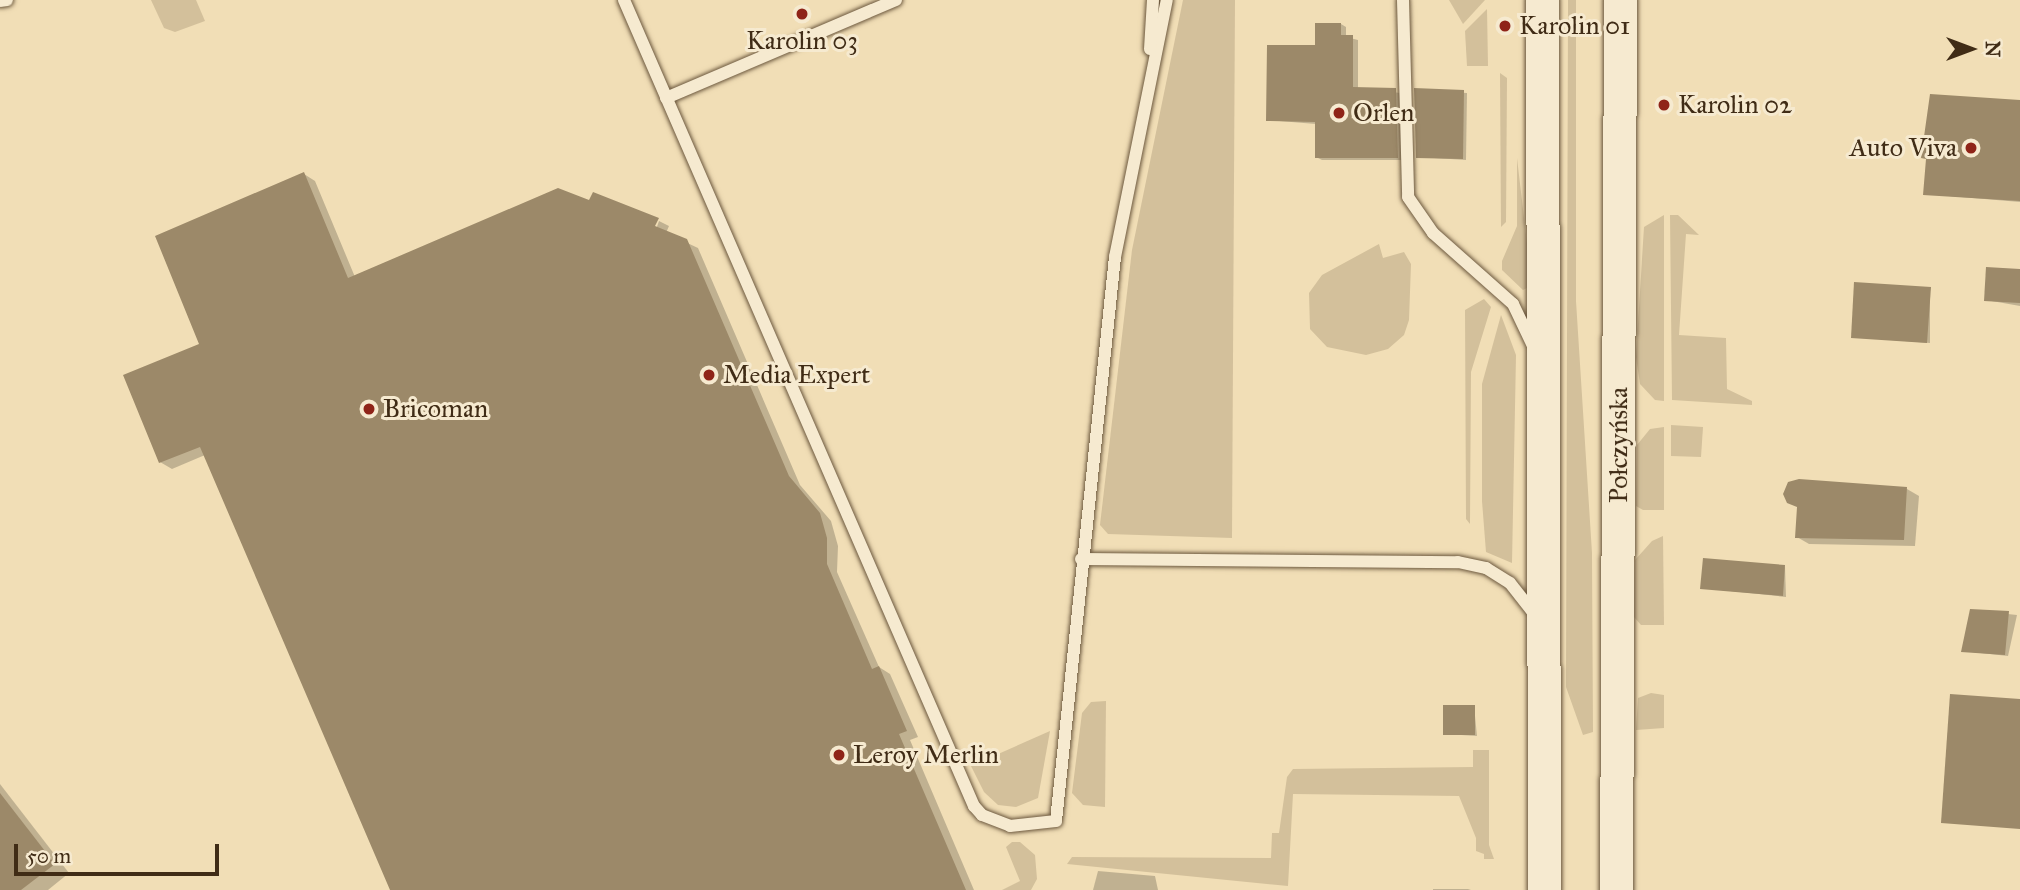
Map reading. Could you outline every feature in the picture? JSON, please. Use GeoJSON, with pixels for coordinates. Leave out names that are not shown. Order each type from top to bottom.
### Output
{"type":"FeatureCollection","features":[{"type":"Feature","properties":{"kind":"main road"},"geometry":{"type":"LineString","coordinates":[[1542,0],[1544,890]]}},
{"type":"Feature","properties":{"kind":"main road","name":"Połczyńska"},"geometry":{"type":"LineString","coordinates":[[1616,890],[1620,0]]}},
{"type":"Feature","properties":{"kind":"lane"},"geometry":{"type":"LineString","coordinates":[[0,1],[7,0]]}},
{"type":"Feature","properties":{"kind":"lane"},"geometry":{"type":"LineString","coordinates":[[624,0],[974,806],[982,815],[1010,826],[1056,821],[1081,559],[1115,257],[1167,0]]}},
{"type":"Feature","properties":{"kind":"lane"},"geometry":{"type":"LineString","coordinates":[[666,98],[896,0]]}},
{"type":"Feature","properties":{"kind":"lane"},"geometry":{"type":"LineString","coordinates":[[1149,81],[1153,0]]}},
{"type":"Feature","properties":{"kind":"lane"},"geometry":{"type":"LineString","coordinates":[[1403,0],[1408,197],[1433,233],[1513,304],[1542,367]]}},
{"type":"Feature","properties":{"kind":"lane"},"geometry":{"type":"LineString","coordinates":[[1081,559],[1458,562],[1486,568],[1510,583],[1543,628]]}},
{"type":"Feature","properties":{"kind":"shaded area"},"geometry":{"type":"Polygon","coordinates":[[[151,0],[196,0],[205,21],[175,32],[164,28],[151,0]]]}},
{"type":"Feature","properties":{"kind":"shaded area"},"geometry":{"type":"Polygon","coordinates":[[[1183,0],[1235,0],[1232,538],[1108,534],[1100,525],[1132,250],[1183,0]]]}},
{"type":"Feature","properties":{"kind":"shaded area"},"geometry":{"type":"Polygon","coordinates":[[[1449,0],[1485,0],[1463,24],[1449,0]]]}},
{"type":"Feature","properties":{"kind":"shaded area"},"geometry":{"type":"Polygon","coordinates":[[[1568,0],[1576,0],[1576,301],[1592,553],[1593,732],[1583,735],[1566,687],[1568,0]]]}},
{"type":"Feature","properties":{"kind":"shaded area"},"geometry":{"type":"Polygon","coordinates":[[[1487,9],[1488,66],[1467,66],[1465,31],[1487,9]]]}},
{"type":"Feature","properties":{"kind":"shaded area"},"geometry":{"type":"Polygon","coordinates":[[[1500,73],[1507,78],[1506,222],[1501,227],[1500,73]]]}},
{"type":"Feature","properties":{"kind":"shaded area"},"geometry":{"type":"Polygon","coordinates":[[[1517,158],[1528,252],[1527,288],[1523,290],[1502,270],[1502,261],[1517,226],[1517,158]]]}},
{"type":"Feature","properties":{"kind":"shaded area"},"geometry":{"type":"Polygon","coordinates":[[[1664,215],[1664,401],[1655,400],[1640,384],[1636,357],[1644,227],[1664,215]]]}},
{"type":"Feature","properties":{"kind":"shaded area"},"geometry":{"type":"Polygon","coordinates":[[[1670,215],[1678,215],[1699,235],[1686,234],[1679,335],[1726,338],[1727,389],[1752,401],[1752,405],[1672,400],[1670,215]]]}},
{"type":"Feature","properties":{"kind":"shaded area"},"geometry":{"type":"Polygon","coordinates":[[[1379,244],[1383,258],[1404,252],[1411,264],[1409,320],[1404,335],[1388,349],[1366,355],[1327,347],[1310,329],[1309,293],[1322,275],[1379,244]]]}},
{"type":"Feature","properties":{"kind":"shaded area"},"geometry":{"type":"Polygon","coordinates":[[[1484,299],[1491,307],[1471,372],[1470,524],[1466,519],[1465,310],[1484,299]]]}},
{"type":"Feature","properties":{"kind":"shaded area"},"geometry":{"type":"Polygon","coordinates":[[[1501,315],[1516,355],[1512,563],[1486,552],[1482,501],[1482,384],[1501,315]]]}},
{"type":"Feature","properties":{"kind":"shaded area"},"geometry":{"type":"Polygon","coordinates":[[[1671,425],[1703,427],[1701,457],[1671,456],[1671,425]]]}},
{"type":"Feature","properties":{"kind":"shaded area"},"geometry":{"type":"Polygon","coordinates":[[[1664,427],[1664,510],[1643,510],[1636,506],[1637,445],[1650,429],[1664,427]]]}},
{"type":"Feature","properties":{"kind":"shaded area"},"geometry":{"type":"Polygon","coordinates":[[[1663,536],[1664,625],[1641,625],[1634,617],[1635,560],[1652,541],[1663,536]]]}},
{"type":"Feature","properties":{"kind":"shaded area"},"geometry":{"type":"Polygon","coordinates":[[[1651,693],[1664,695],[1664,728],[1636,730],[1638,698],[1651,693]]]}},
{"type":"Feature","properties":{"kind":"shaded area"},"geometry":{"type":"Polygon","coordinates":[[[1106,701],[1105,807],[1083,805],[1072,793],[1082,713],[1091,702],[1106,701]]]}},
{"type":"Feature","properties":{"kind":"shaded area"},"geometry":{"type":"Polygon","coordinates":[[[1050,731],[1038,798],[1016,807],[998,805],[984,792],[971,766],[1050,731]]]}},
{"type":"Feature","properties":{"kind":"shaded area"},"geometry":{"type":"Polygon","coordinates":[[[1473,750],[1489,750],[1489,845],[1494,859],[1484,859],[1484,854],[1476,851],[1476,838],[1459,796],[1293,794],[1288,886],[1067,864],[1072,857],[1271,858],[1272,833],[1279,833],[1287,777],[1293,769],[1473,767],[1473,750]]]}},
{"type":"Feature","properties":{"kind":"shaded area"},"geometry":{"type":"Polygon","coordinates":[[[1012,842],[1020,842],[1035,855],[1037,879],[1031,890],[1002,890],[1020,881],[1006,847],[1012,842]]]}},
{"type":"Feature","properties":{"kind":"building"},"geometry":{"type":"Polygon","coordinates":[[[1315,23],[1341,23],[1341,35],[1353,35],[1353,87],[1396,88],[1398,158],[1315,158],[1315,122],[1266,121],[1267,45],[1315,45],[1315,23]]]}},
{"type":"Feature","properties":{"kind":"building"},"geometry":{"type":"Polygon","coordinates":[[[1414,88],[1464,90],[1463,159],[1416,158],[1414,88]]]}},
{"type":"Feature","properties":{"kind":"building","name":"Auto Viva"},"geometry":{"type":"Polygon","coordinates":[[[1930,94],[2020,100],[2020,201],[1923,195],[1926,159],[1921,158],[1930,94]]]}},
{"type":"Feature","properties":{"kind":"building"},"geometry":{"type":"Polygon","coordinates":[[[304,172],[348,278],[558,188],[589,200],[593,192],[659,218],[655,226],[687,239],[789,476],[820,513],[827,538],[827,564],[872,669],[879,666],[907,731],[899,734],[966,890],[390,890],[200,447],[159,463],[123,375],[199,344],[155,236],[304,172]]]}},
{"type":"Feature","properties":{"kind":"building"},"geometry":{"type":"Polygon","coordinates":[[[1986,267],[2020,269],[2020,303],[1984,301],[1986,267]]]}},
{"type":"Feature","properties":{"kind":"building"},"geometry":{"type":"Polygon","coordinates":[[[1854,282],[1931,287],[1927,343],[1851,338],[1854,282]]]}},
{"type":"Feature","properties":{"kind":"building"},"geometry":{"type":"Polygon","coordinates":[[[1799,479],[1907,487],[1904,540],[1795,538],[1797,507],[1787,503],[1783,494],[1788,482],[1799,479]]]}},
{"type":"Feature","properties":{"kind":"building"},"geometry":{"type":"Polygon","coordinates":[[[1703,558],[1785,565],[1783,596],[1700,589],[1703,558]]]}},
{"type":"Feature","properties":{"kind":"building"},"geometry":{"type":"Polygon","coordinates":[[[1970,609],[2009,611],[2005,655],[1961,652],[1970,609]]]}},
{"type":"Feature","properties":{"kind":"building"},"geometry":{"type":"Polygon","coordinates":[[[1950,694],[2020,699],[2020,829],[1941,823],[1950,694]]]}},
{"type":"Feature","properties":{"kind":"building"},"geometry":{"type":"Polygon","coordinates":[[[1443,705],[1475,705],[1475,735],[1443,735],[1443,705]]]}},
{"type":"Feature","properties":{"kind":"building"},"geometry":{"type":"Polygon","coordinates":[[[0,793],[55,864],[21,890],[0,890],[0,793]]]}},
{"type":"Feature","properties":{"kind":"place","name":"Karolin 03"},"geometry":{"type":"Point","coordinates":[802,14]}},
{"type":"Feature","properties":{"kind":"place","name":"Karolin 01"},"geometry":{"type":"Point","coordinates":[1505,26]}},
{"type":"Feature","properties":{"kind":"place","name":"Karolin 02"},"geometry":{"type":"Point","coordinates":[1664,105]}},
{"type":"Feature","properties":{"kind":"place","name":"Orlen"},"geometry":{"type":"Point","coordinates":[1339,113]}},
{"type":"Feature","properties":{"kind":"place","name":"Auto Viva"},"geometry":{"type":"Point","coordinates":[1971,148]}},
{"type":"Feature","properties":{"kind":"place","name":"Media Expert"},"geometry":{"type":"Point","coordinates":[709,375]}},
{"type":"Feature","properties":{"kind":"place","name":"Bricoman"},"geometry":{"type":"Point","coordinates":[369,409]}},
{"type":"Feature","properties":{"kind":"place","name":"Leroy Merlin"},"geometry":{"type":"Point","coordinates":[839,755]}}]}
